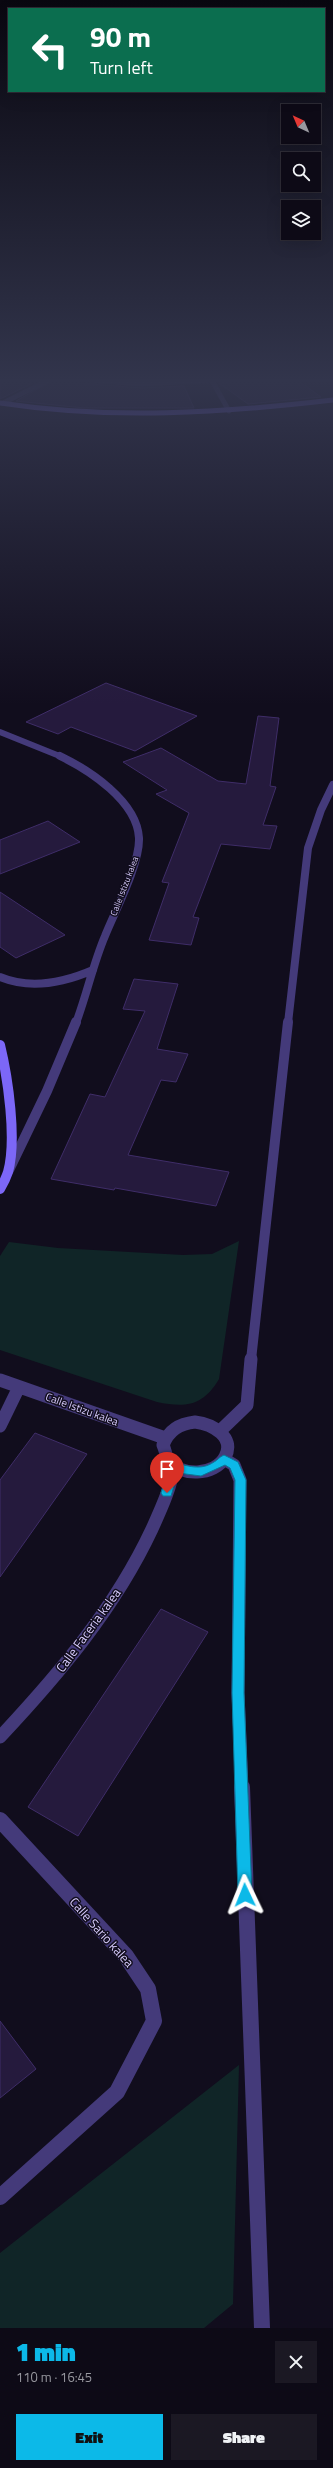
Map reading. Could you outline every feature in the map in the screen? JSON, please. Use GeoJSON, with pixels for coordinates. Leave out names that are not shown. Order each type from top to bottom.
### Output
{"type":"FeatureCollection","features":[{"type":"Feature","properties":{"kind":"street","name":"Calle Istizu kalea"},"geometry":{"type":"LineString","coordinates":[[0,732],[60,755],[104,780],[119,796],[132,817],[139,839],[136,858],[92,970],[81,1009],[44,1101],[8,1172]]}},
{"type":"Feature","properties":{"kind":"street"},"geometry":{"type":"LineString","coordinates":[[220,1431],[247,1405],[260,1264],[308,848],[321,810],[333,785]]}},
{"type":"Feature","properties":{"kind":"street"},"geometry":{"type":"LineString","coordinates":[[0,977],[22,984],[43,983],[75,978],[92,970]]}},
{"type":"Feature","properties":{"kind":"street"},"geometry":{"type":"LineString","coordinates":[[0,1045],[6,1071],[11,1129],[8,1172],[0,1189]]}},
{"type":"Feature","properties":{"kind":"street","name":"Calle Istizu kalea"},"geometry":{"type":"LineString","coordinates":[[0,1380],[165,1438]]}},
{"type":"Feature","properties":{"kind":"street"},"geometry":{"type":"LineString","coordinates":[[0,1426],[19,1386]]}},
{"type":"Feature","properties":{"kind":"street"},"geometry":{"type":"LineString","coordinates":[[185,1423],[204,1423],[220,1431],[228,1445],[224,1459],[218,1465],[201,1472],[183,1470],[174,1466],[164,1453],[165,1438],[173,1429],[185,1423]]}},
{"type":"Feature","properties":{"kind":"street"},"geometry":{"type":"LineString","coordinates":[[224,1459],[234,1465],[240,1480],[238,1693],[262,2328]]}},
{"type":"Feature","properties":{"kind":"street","name":"Calle Faceria kalea"},"geometry":{"type":"LineString","coordinates":[[0,1737],[57,1673],[110,1605],[150,1534],[173,1479],[174,1466]]}},
{"type":"Feature","properties":{"kind":"street","name":"Calle Sario kalea"},"geometry":{"type":"LineString","coordinates":[[0,1820],[126,1956],[148,1989],[154,2021],[117,2092],[0,2196]]}},
{"type":"Feature","properties":{"kind":"green space"},"geometry":{"type":"Polygon","coordinates":[[[239,1241],[219,1379],[207,1395],[200,1400],[193,1403],[177,1405],[157,1402],[0,1350],[0,1256],[9,1242],[58,1248],[183,1255],[212,1254],[239,1241]]]}},
{"type":"Feature","properties":{"kind":"green space"},"geometry":{"type":"Polygon","coordinates":[[[239,2065],[233,2304],[204,2328],[0,2328],[0,2253],[239,2065]]]}},
{"type":"Feature","properties":{"kind":"building"},"geometry":{"type":"Polygon","coordinates":[[[106,683],[197,716],[135,751],[71,727],[58,734],[26,722],[106,683]]]}},
{"type":"Feature","properties":{"kind":"building"},"geometry":{"type":"Polygon","coordinates":[[[258,716],[279,718],[270,786],[276,787],[263,825],[277,826],[270,849],[221,844],[193,917],[199,918],[191,945],[149,940],[169,883],[162,882],[189,813],[156,794],[167,790],[123,762],[161,748],[218,781],[246,784],[258,716]]]}},
{"type":"Feature","properties":{"kind":"building"},"geometry":{"type":"Polygon","coordinates":[[[48,821],[80,842],[0,874],[0,840],[48,821]]]}},
{"type":"Feature","properties":{"kind":"building"},"geometry":{"type":"Polygon","coordinates":[[[0,892],[65,935],[16,958],[0,947],[0,892]]]}},
{"type":"Feature","properties":{"kind":"building"},"geometry":{"type":"Polygon","coordinates":[[[134,979],[178,984],[157,1049],[188,1054],[176,1082],[161,1080],[128,1155],[229,1172],[216,1206],[115,1188],[114,1190],[51,1179],[90,1094],[105,1097],[145,1011],[123,1009],[134,979]]]}},
{"type":"Feature","properties":{"kind":"building"},"geometry":{"type":"Polygon","coordinates":[[[35,1433],[87,1454],[0,1577],[0,1480],[35,1433]]]}},
{"type":"Feature","properties":{"kind":"building"},"geometry":{"type":"Polygon","coordinates":[[[161,1609],[208,1632],[78,1836],[28,1807],[161,1609]]]}},
{"type":"Feature","properties":{"kind":"building"},"geometry":{"type":"Polygon","coordinates":[[[0,2021],[36,2069],[0,2098],[0,2021]]]}},
{"type":"Feature","properties":{"kind":"route"},"geometry":{"type":"LineString","coordinates":[[167,1493],[173,1479],[174,1466],[192,1472],[201,1472],[210,1470],[224,1459],[234,1465],[240,1480],[238,1693],[245,1895]]}}]}
